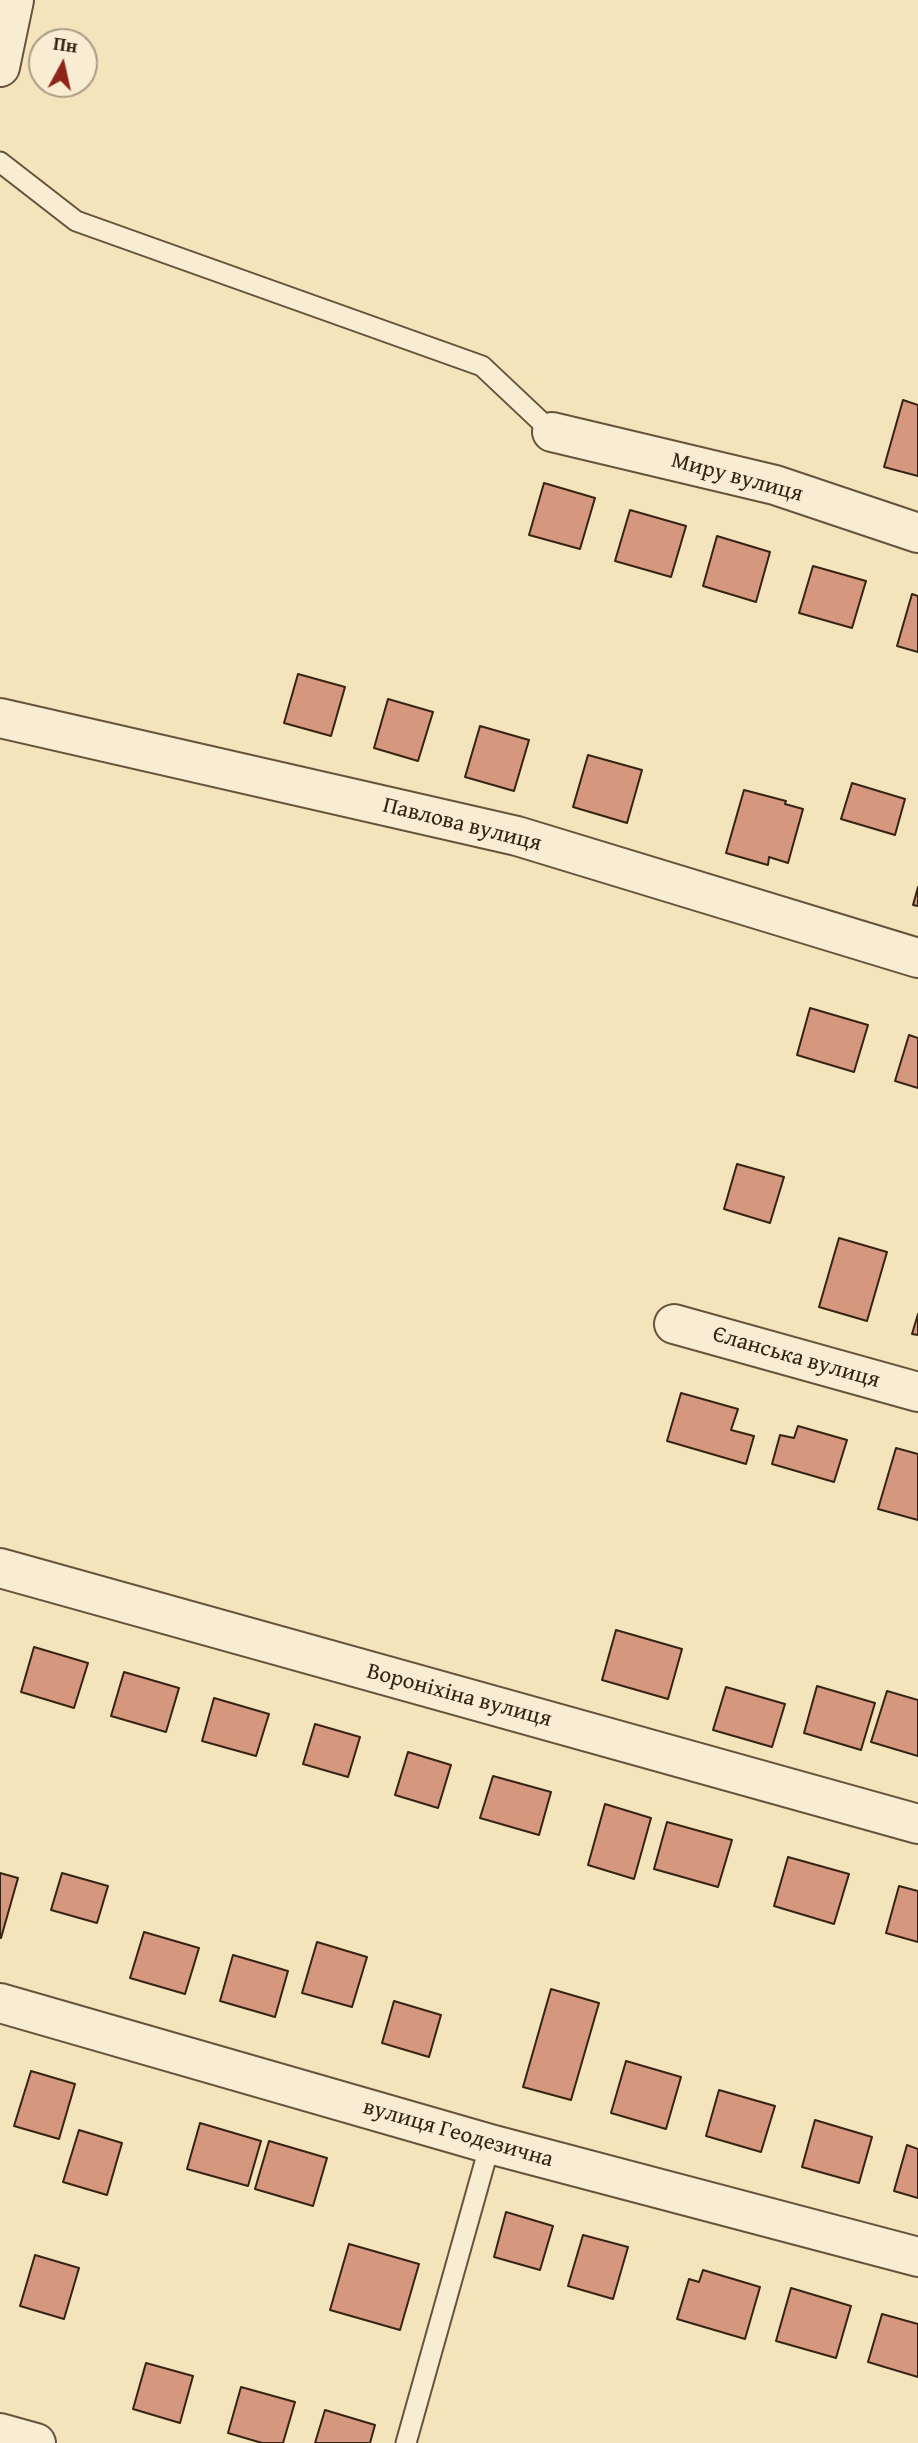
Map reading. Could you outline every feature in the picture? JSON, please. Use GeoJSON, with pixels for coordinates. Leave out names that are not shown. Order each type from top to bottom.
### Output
{"type":"FeatureCollection","features":[{"type":"Feature","properties":{"kind":"street"},"geometry":{"type":"LineString","coordinates":[[0,67],[14,0]]}},
{"type":"Feature","properties":{"kind":"street","name":"Миру вулиця"},"geometry":{"type":"LineString","coordinates":[[552,432],[775,485],[918,533]]}},
{"type":"Feature","properties":{"kind":"street","name":"Павлова вулиця"},"geometry":{"type":"LineString","coordinates":[[0,718],[517,836],[918,958]]}},
{"type":"Feature","properties":{"kind":"street","name":"Єланська вулиця"},"geometry":{"type":"LineString","coordinates":[[674,1324],[918,1392]]}},
{"type":"Feature","properties":{"kind":"street","name":"Вороніхіна вулиця"},"geometry":{"type":"LineString","coordinates":[[0,1569],[918,1824]]}},
{"type":"Feature","properties":{"kind":"street","name":"вулиця Геодезична"},"geometry":{"type":"LineString","coordinates":[[0,2003],[490,2144],[918,2257]]}},
{"type":"Feature","properties":{"kind":"street"},"geometry":{"type":"LineString","coordinates":[[0,2433],[36,2443]]}},
{"type":"Feature","properties":{"kind":"lane"},"geometry":{"type":"LineString","coordinates":[[0,162],[76,221],[482,366],[552,432]]}},
{"type":"Feature","properties":{"kind":"lane"},"geometry":{"type":"LineString","coordinates":[[406,2443],[490,2144]]}},
{"type":"Feature","properties":{"kind":"building"},"geometry":{"type":"Polygon","coordinates":[[[903,400],[918,405],[918,476],[884,467],[903,400]]]}},
{"type":"Feature","properties":{"kind":"building"},"geometry":{"type":"Polygon","coordinates":[[[544,483],[595,498],[580,549],[529,535],[544,483]]]}},
{"type":"Feature","properties":{"kind":"building"},"geometry":{"type":"Polygon","coordinates":[[[630,510],[686,526],[671,577],[615,561],[630,510]]]}},
{"type":"Feature","properties":{"kind":"building"},"geometry":{"type":"Polygon","coordinates":[[[717,536],[770,552],[756,602],[703,586],[717,536]]]}},
{"type":"Feature","properties":{"kind":"building"},"geometry":{"type":"Polygon","coordinates":[[[813,566],[866,581],[852,628],[799,613],[813,566]]]}},
{"type":"Feature","properties":{"kind":"building"},"geometry":{"type":"Polygon","coordinates":[[[912,594],[918,596],[918,652],[897,646],[912,594]]]}},
{"type":"Feature","properties":{"kind":"building"},"geometry":{"type":"Polygon","coordinates":[[[298,674],[345,687],[331,736],[284,723],[298,674]]]}},
{"type":"Feature","properties":{"kind":"building"},"geometry":{"type":"Polygon","coordinates":[[[388,699],[433,712],[418,761],[374,748],[388,699]]]}},
{"type":"Feature","properties":{"kind":"building"},"geometry":{"type":"Polygon","coordinates":[[[480,726],[529,740],[514,791],[465,777],[480,726]]]}},
{"type":"Feature","properties":{"kind":"building"},"geometry":{"type":"Polygon","coordinates":[[[588,755],[642,770],[627,823],[573,807],[588,755]]]}},
{"type":"Feature","properties":{"kind":"building"},"geometry":{"type":"Polygon","coordinates":[[[852,783],[905,799],[895,835],[841,819],[852,783]]]}},
{"type":"Feature","properties":{"kind":"building"},"geometry":{"type":"Polygon","coordinates":[[[744,790],[786,801],[785,804],[803,809],[788,863],[769,857],[768,865],[726,853],[744,790]]]}},
{"type":"Feature","properties":{"kind":"building"},"geometry":{"type":"Polygon","coordinates":[[[918,887],[918,906],[913,905],[918,887]]]}},
{"type":"Feature","properties":{"kind":"building"},"geometry":{"type":"Polygon","coordinates":[[[810,1008],[868,1025],[854,1072],[797,1055],[810,1008]]]}},
{"type":"Feature","properties":{"kind":"building"},"geometry":{"type":"Polygon","coordinates":[[[909,1035],[918,1038],[918,1088],[895,1081],[909,1035]]]}},
{"type":"Feature","properties":{"kind":"building"},"geometry":{"type":"Polygon","coordinates":[[[737,1164],[784,1177],[770,1223],[724,1209],[737,1164]]]}},
{"type":"Feature","properties":{"kind":"building"},"geometry":{"type":"Polygon","coordinates":[[[839,1238],[887,1252],[867,1321],[819,1307],[839,1238]]]}},
{"type":"Feature","properties":{"kind":"building"},"geometry":{"type":"Polygon","coordinates":[[[918,1314],[918,1335],[912,1334],[918,1314]]]}},
{"type":"Feature","properties":{"kind":"building"},"geometry":{"type":"Polygon","coordinates":[[[681,1393],[738,1409],[731,1430],[754,1436],[746,1464],[667,1441],[681,1393]]]}},
{"type":"Feature","properties":{"kind":"building"},"geometry":{"type":"Polygon","coordinates":[[[798,1426],[847,1440],[834,1482],[772,1464],[780,1435],[794,1438],[798,1426]]]}},
{"type":"Feature","properties":{"kind":"building"},"geometry":{"type":"Polygon","coordinates":[[[896,1448],[918,1454],[918,1520],[878,1509],[896,1448]]]}},
{"type":"Feature","properties":{"kind":"building"},"geometry":{"type":"Polygon","coordinates":[[[616,1630],[682,1649],[668,1699],[602,1680],[616,1630]]]}},
{"type":"Feature","properties":{"kind":"building"},"geometry":{"type":"Polygon","coordinates":[[[34,1647],[88,1663],[74,1708],[21,1692],[34,1647]]]}},
{"type":"Feature","properties":{"kind":"building"},"geometry":{"type":"Polygon","coordinates":[[[124,1672],[179,1688],[166,1732],[111,1716],[124,1672]]]}},
{"type":"Feature","properties":{"kind":"building"},"geometry":{"type":"Polygon","coordinates":[[[817,1686],[875,1703],[861,1750],[804,1733],[817,1686]]]}},
{"type":"Feature","properties":{"kind":"building"},"geometry":{"type":"Polygon","coordinates":[[[726,1687],[785,1704],[772,1747],[713,1730],[726,1687]]]}},
{"type":"Feature","properties":{"kind":"building"},"geometry":{"type":"Polygon","coordinates":[[[887,1691],[918,1700],[918,1756],[871,1742],[887,1691]]]}},
{"type":"Feature","properties":{"kind":"building"},"geometry":{"type":"Polygon","coordinates":[[[214,1698],[269,1714],[256,1756],[202,1741],[214,1698]]]}},
{"type":"Feature","properties":{"kind":"building"},"geometry":{"type":"Polygon","coordinates":[[[315,1724],[360,1737],[348,1777],[303,1764],[315,1724]]]}},
{"type":"Feature","properties":{"kind":"building"},"geometry":{"type":"Polygon","coordinates":[[[408,1752],[451,1765],[438,1808],[395,1795],[408,1752]]]}},
{"type":"Feature","properties":{"kind":"building"},"geometry":{"type":"Polygon","coordinates":[[[493,1776],[551,1792],[539,1835],[480,1818],[493,1776]]]}},
{"type":"Feature","properties":{"kind":"building"},"geometry":{"type":"Polygon","coordinates":[[[605,1804],[651,1818],[634,1879],[588,1865],[605,1804]]]}},
{"type":"Feature","properties":{"kind":"building"},"geometry":{"type":"Polygon","coordinates":[[[667,1822],[732,1840],[718,1887],[654,1869],[667,1822]]]}},
{"type":"Feature","properties":{"kind":"building"},"geometry":{"type":"Polygon","coordinates":[[[788,1857],[849,1874],[834,1924],[774,1906],[788,1857]]]}},
{"type":"Feature","properties":{"kind":"building"},"geometry":{"type":"Polygon","coordinates":[[[0,1873],[18,1878],[1,1938],[0,1938],[0,1873]]]}},
{"type":"Feature","properties":{"kind":"building"},"geometry":{"type":"Polygon","coordinates":[[[62,1873],[108,1886],[97,1923],[51,1910],[62,1873]]]}},
{"type":"Feature","properties":{"kind":"building"},"geometry":{"type":"Polygon","coordinates":[[[899,1886],[918,1891],[918,1942],[886,1933],[899,1886]]]}},
{"type":"Feature","properties":{"kind":"building"},"geometry":{"type":"Polygon","coordinates":[[[144,1932],[199,1948],[185,1994],[130,1978],[144,1932]]]}},
{"type":"Feature","properties":{"kind":"building"},"geometry":{"type":"Polygon","coordinates":[[[317,1942],[367,1957],[352,2007],[302,1993],[317,1942]]]}},
{"type":"Feature","properties":{"kind":"building"},"geometry":{"type":"Polygon","coordinates":[[[233,1955],[288,1971],[275,2017],[220,2001],[233,1955]]]}},
{"type":"Feature","properties":{"kind":"building"},"geometry":{"type":"Polygon","coordinates":[[[551,1989],[599,2003],[571,2100],[523,2087],[551,1989]]]}},
{"type":"Feature","properties":{"kind":"building"},"geometry":{"type":"Polygon","coordinates":[[[394,2001],[441,2015],[429,2057],[382,2043],[394,2001]]]}},
{"type":"Feature","properties":{"kind":"building"},"geometry":{"type":"Polygon","coordinates":[[[626,2061],[681,2077],[666,2129],[611,2113],[626,2061]]]}},
{"type":"Feature","properties":{"kind":"building"},"geometry":{"type":"Polygon","coordinates":[[[31,2071],[75,2084],[59,2139],[14,2126],[31,2071]]]}},
{"type":"Feature","properties":{"kind":"building"},"geometry":{"type":"Polygon","coordinates":[[[719,2090],[775,2106],[761,2152],[706,2136],[719,2090]]]}},
{"type":"Feature","properties":{"kind":"building"},"geometry":{"type":"Polygon","coordinates":[[[815,2120],[872,2137],[859,2183],[802,2167],[815,2120]]]}},
{"type":"Feature","properties":{"kind":"building"},"geometry":{"type":"Polygon","coordinates":[[[200,2123],[261,2141],[248,2186],[187,2169],[200,2123]]]}},
{"type":"Feature","properties":{"kind":"building"},"geometry":{"type":"Polygon","coordinates":[[[79,2130],[122,2143],[107,2195],[63,2182],[79,2130]]]}},
{"type":"Feature","properties":{"kind":"building"},"geometry":{"type":"Polygon","coordinates":[[[269,2141],[327,2158],[313,2206],[255,2189],[269,2141]]]}},
{"type":"Feature","properties":{"kind":"building"},"geometry":{"type":"Polygon","coordinates":[[[907,2145],[918,2149],[918,2198],[894,2191],[907,2145]]]}},
{"type":"Feature","properties":{"kind":"building"},"geometry":{"type":"Polygon","coordinates":[[[506,2212],[553,2226],[540,2270],[494,2257],[506,2212]]]}},
{"type":"Feature","properties":{"kind":"building"},"geometry":{"type":"Polygon","coordinates":[[[583,2235],[628,2247],[613,2299],[568,2286],[583,2235]]]}},
{"type":"Feature","properties":{"kind":"building"},"geometry":{"type":"Polygon","coordinates":[[[349,2244],[419,2264],[400,2330],[330,2310],[349,2244]]]}},
{"type":"Feature","properties":{"kind":"building"},"geometry":{"type":"Polygon","coordinates":[[[35,2255],[79,2268],[64,2319],[20,2306],[35,2255]]]}},
{"type":"Feature","properties":{"kind":"building"},"geometry":{"type":"Polygon","coordinates":[[[703,2270],[760,2287],[745,2339],[677,2319],[689,2279],[699,2282],[703,2270]]]}},
{"type":"Feature","properties":{"kind":"building"},"geometry":{"type":"Polygon","coordinates":[[[791,2288],[851,2306],[836,2358],[776,2341],[791,2288]]]}},
{"type":"Feature","properties":{"kind":"building"},"geometry":{"type":"Polygon","coordinates":[[[882,2314],[918,2324],[918,2377],[868,2362],[882,2314]]]}},
{"type":"Feature","properties":{"kind":"building"},"geometry":{"type":"Polygon","coordinates":[[[146,2363],[193,2376],[180,2423],[133,2409],[146,2363]]]}},
{"type":"Feature","properties":{"kind":"building"},"geometry":{"type":"Polygon","coordinates":[[[241,2387],[295,2402],[283,2443],[262,2443],[228,2433],[241,2387]]]}},
{"type":"Feature","properties":{"kind":"building"},"geometry":{"type":"Polygon","coordinates":[[[325,2410],[375,2425],[370,2443],[315,2443],[325,2410]]]}}]}
